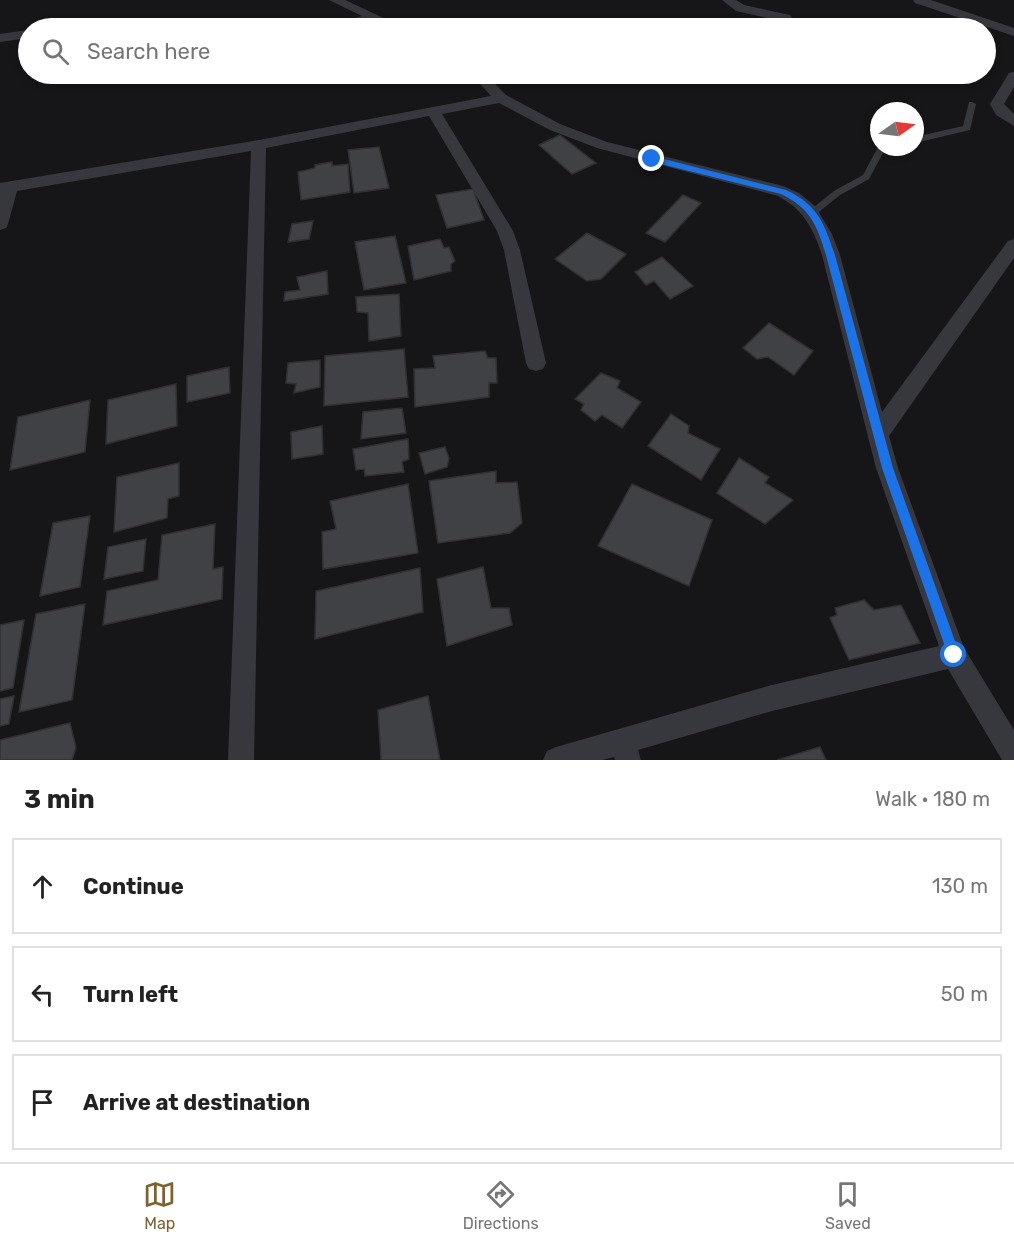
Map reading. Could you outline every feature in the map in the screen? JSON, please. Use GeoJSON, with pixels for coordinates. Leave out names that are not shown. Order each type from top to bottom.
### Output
{"type":"FeatureCollection","features":[{"type":"Feature","properties":{"kind":"street"},"geometry":{"type":"LineString","coordinates":[[335,0],[373,17]]}},
{"type":"Feature","properties":{"kind":"street"},"geometry":{"type":"LineString","coordinates":[[728,0],[740,8],[786,18]]}},
{"type":"Feature","properties":{"kind":"street"},"geometry":{"type":"LineString","coordinates":[[919,0],[972,18]]}},
{"type":"Feature","properties":{"kind":"street"},"geometry":{"type":"LineString","coordinates":[[996,26],[1014,32]]}},
{"type":"Feature","properties":{"kind":"street"},"geometry":{"type":"LineString","coordinates":[[0,38],[18,35]]}},
{"type":"Feature","properties":{"kind":"street"},"geometry":{"type":"LineString","coordinates":[[1014,76],[997,104],[1001,112],[1014,121]]}},
{"type":"Feature","properties":{"kind":"street"},"geometry":{"type":"LineString","coordinates":[[488,84],[501,98],[555,127],[602,145],[783,192],[800,200],[812,213],[831,255],[891,479],[954,655],[1014,755]]}},
{"type":"Feature","properties":{"kind":"street"},"geometry":{"type":"LineString","coordinates":[[0,224],[5,188],[259,145],[501,98]]}},
{"type":"Feature","properties":{"kind":"street"},"geometry":{"type":"LineString","coordinates":[[434,112],[505,231],[512,250],[536,363]]}},
{"type":"Feature","properties":{"kind":"street"},"geometry":{"type":"LineString","coordinates":[[241,760],[259,145]]}},
{"type":"Feature","properties":{"kind":"street"},"geometry":{"type":"LineString","coordinates":[[878,434],[1014,245]]}},
{"type":"Feature","properties":{"kind":"street"},"geometry":{"type":"LineString","coordinates":[[556,760],[626,751],[772,698],[954,655]]}},
{"type":"Feature","properties":{"kind":"lane"},"geometry":{"type":"LineString","coordinates":[[924,138],[967,128],[972,104]]}},
{"type":"Feature","properties":{"kind":"lane"},"geometry":{"type":"LineString","coordinates":[[812,213],[837,193],[866,177],[877,156]]}},
{"type":"Feature","properties":{"kind":"building"},"geometry":{"type":"Polygon","coordinates":[[[560,135],[596,163],[572,174],[539,145],[560,135]]]}},
{"type":"Feature","properties":{"kind":"building"},"geometry":{"type":"Polygon","coordinates":[[[379,147],[389,188],[354,193],[348,150],[379,147]]]}},
{"type":"Feature","properties":{"kind":"building"},"geometry":{"type":"Polygon","coordinates":[[[332,162],[332,166],[348,164],[350,192],[301,200],[298,172],[315,168],[315,165],[332,162]]]}},
{"type":"Feature","properties":{"kind":"building"},"geometry":{"type":"Polygon","coordinates":[[[473,189],[484,220],[447,228],[436,195],[473,189]]]}},
{"type":"Feature","properties":{"kind":"building"},"geometry":{"type":"Polygon","coordinates":[[[683,195],[701,203],[665,242],[646,233],[683,195]]]}},
{"type":"Feature","properties":{"kind":"building"},"geometry":{"type":"Polygon","coordinates":[[[313,221],[309,239],[288,242],[292,224],[313,221]]]}},
{"type":"Feature","properties":{"kind":"building"},"geometry":{"type":"Polygon","coordinates":[[[587,233],[626,254],[601,279],[587,281],[555,259],[587,233]]]}},
{"type":"Feature","properties":{"kind":"building"},"geometry":{"type":"Polygon","coordinates":[[[395,236],[406,283],[364,290],[355,242],[395,236]]]}},
{"type":"Feature","properties":{"kind":"building"},"geometry":{"type":"Polygon","coordinates":[[[440,239],[444,248],[449,247],[455,261],[451,264],[451,271],[414,280],[408,246],[440,239]]]}},
{"type":"Feature","properties":{"kind":"building"},"geometry":{"type":"Polygon","coordinates":[[[662,257],[693,286],[670,299],[654,281],[646,285],[635,272],[662,257]]]}},
{"type":"Feature","properties":{"kind":"building"},"geometry":{"type":"Polygon","coordinates":[[[327,271],[328,294],[284,301],[285,292],[300,290],[297,277],[327,271]]]}},
{"type":"Feature","properties":{"kind":"building"},"geometry":{"type":"Polygon","coordinates":[[[399,294],[401,336],[369,341],[368,313],[357,312],[356,297],[399,294]]]}},
{"type":"Feature","properties":{"kind":"building"},"geometry":{"type":"Polygon","coordinates":[[[769,323],[813,351],[794,375],[768,357],[757,359],[743,348],[769,323]]]}},
{"type":"Feature","properties":{"kind":"building"},"geometry":{"type":"Polygon","coordinates":[[[404,349],[408,397],[324,406],[325,356],[404,349]]]}},
{"type":"Feature","properties":{"kind":"building"},"geometry":{"type":"Polygon","coordinates":[[[485,351],[488,358],[496,358],[497,383],[489,383],[489,397],[415,407],[414,369],[435,368],[433,356],[485,351]]]}},
{"type":"Feature","properties":{"kind":"building"},"geometry":{"type":"Polygon","coordinates":[[[320,360],[320,387],[294,393],[296,384],[286,383],[288,363],[320,360]]]}},
{"type":"Feature","properties":{"kind":"building"},"geometry":{"type":"Polygon","coordinates":[[[229,367],[230,393],[187,402],[187,376],[229,367]]]}},
{"type":"Feature","properties":{"kind":"building"},"geometry":{"type":"Polygon","coordinates":[[[601,373],[620,381],[617,388],[641,402],[622,428],[602,415],[595,421],[581,410],[584,404],[575,399],[601,373]]]}},
{"type":"Feature","properties":{"kind":"building"},"geometry":{"type":"Polygon","coordinates":[[[176,384],[177,426],[106,444],[108,400],[176,384]]]}},
{"type":"Feature","properties":{"kind":"building"},"geometry":{"type":"Polygon","coordinates":[[[90,400],[85,452],[10,470],[18,417],[90,400]]]}},
{"type":"Feature","properties":{"kind":"building"},"geometry":{"type":"Polygon","coordinates":[[[402,408],[406,433],[361,439],[363,412],[402,408]]]}},
{"type":"Feature","properties":{"kind":"building"},"geometry":{"type":"Polygon","coordinates":[[[671,414],[689,426],[688,433],[720,449],[701,480],[648,446],[671,414]]]}},
{"type":"Feature","properties":{"kind":"building"},"geometry":{"type":"Polygon","coordinates":[[[322,426],[323,454],[292,459],[291,432],[322,426]]]}},
{"type":"Feature","properties":{"kind":"building"},"geometry":{"type":"Polygon","coordinates":[[[408,439],[409,459],[402,462],[404,472],[365,476],[364,469],[356,470],[353,449],[408,439]]]}},
{"type":"Feature","properties":{"kind":"building"},"geometry":{"type":"Polygon","coordinates":[[[445,447],[449,458],[447,467],[425,474],[419,453],[445,447]]]}},
{"type":"Feature","properties":{"kind":"building"},"geometry":{"type":"Polygon","coordinates":[[[739,458],[769,477],[765,483],[793,500],[765,524],[717,493],[739,458]]]}},
{"type":"Feature","properties":{"kind":"building"},"geometry":{"type":"Polygon","coordinates":[[[179,463],[179,496],[168,499],[167,518],[114,532],[117,477],[179,463]]]}},
{"type":"Feature","properties":{"kind":"building"},"geometry":{"type":"Polygon","coordinates":[[[496,471],[496,483],[517,482],[522,523],[510,533],[438,543],[429,481],[496,471]]]}},
{"type":"Feature","properties":{"kind":"building"},"geometry":{"type":"Polygon","coordinates":[[[408,484],[418,553],[323,569],[322,532],[336,529],[330,501],[408,484]]]}},
{"type":"Feature","properties":{"kind":"building"},"geometry":{"type":"Polygon","coordinates":[[[632,484],[712,520],[689,586],[598,546],[632,484]]]}},
{"type":"Feature","properties":{"kind":"building"},"geometry":{"type":"Polygon","coordinates":[[[90,516],[80,587],[40,596],[53,523],[90,516]]]}},
{"type":"Feature","properties":{"kind":"building"},"geometry":{"type":"Polygon","coordinates":[[[215,524],[213,569],[223,567],[222,599],[103,625],[107,591],[158,580],[162,535],[215,524]]]}},
{"type":"Feature","properties":{"kind":"building"},"geometry":{"type":"Polygon","coordinates":[[[146,539],[143,571],[104,579],[108,547],[146,539]]]}},
{"type":"Feature","properties":{"kind":"building"},"geometry":{"type":"Polygon","coordinates":[[[483,567],[491,608],[509,608],[512,625],[447,646],[437,579],[483,567]]]}},
{"type":"Feature","properties":{"kind":"building"},"geometry":{"type":"Polygon","coordinates":[[[420,568],[423,612],[315,639],[316,591],[420,568]]]}},
{"type":"Feature","properties":{"kind":"building"},"geometry":{"type":"Polygon","coordinates":[[[864,600],[874,610],[901,605],[920,643],[849,660],[830,618],[837,615],[835,608],[864,600]]]}},
{"type":"Feature","properties":{"kind":"building"},"geometry":{"type":"Polygon","coordinates":[[[85,604],[72,700],[19,712],[36,614],[85,604]]]}},
{"type":"Feature","properties":{"kind":"building"},"geometry":{"type":"Polygon","coordinates":[[[24,620],[13,688],[0,691],[0,625],[24,620]]]}},
{"type":"Feature","properties":{"kind":"building"},"geometry":{"type":"Polygon","coordinates":[[[14,696],[9,724],[0,726],[0,699],[14,696]]]}},
{"type":"Feature","properties":{"kind":"building"},"geometry":{"type":"Polygon","coordinates":[[[428,696],[440,760],[381,760],[378,710],[428,696]]]}},
{"type":"Feature","properties":{"kind":"building"},"geometry":{"type":"Polygon","coordinates":[[[70,723],[76,748],[72,760],[0,760],[0,740],[70,723]]]}},
{"type":"Feature","properties":{"kind":"building"},"geometry":{"type":"Polygon","coordinates":[[[820,747],[826,760],[777,760],[820,747]]]}},
{"type":"Feature","properties":{"kind":"route"},"geometry":{"type":"LineString","coordinates":[[652,159],[727,176],[783,192],[800,200],[809,208],[823,233],[831,255],[887,468],[954,655]]}}]}
